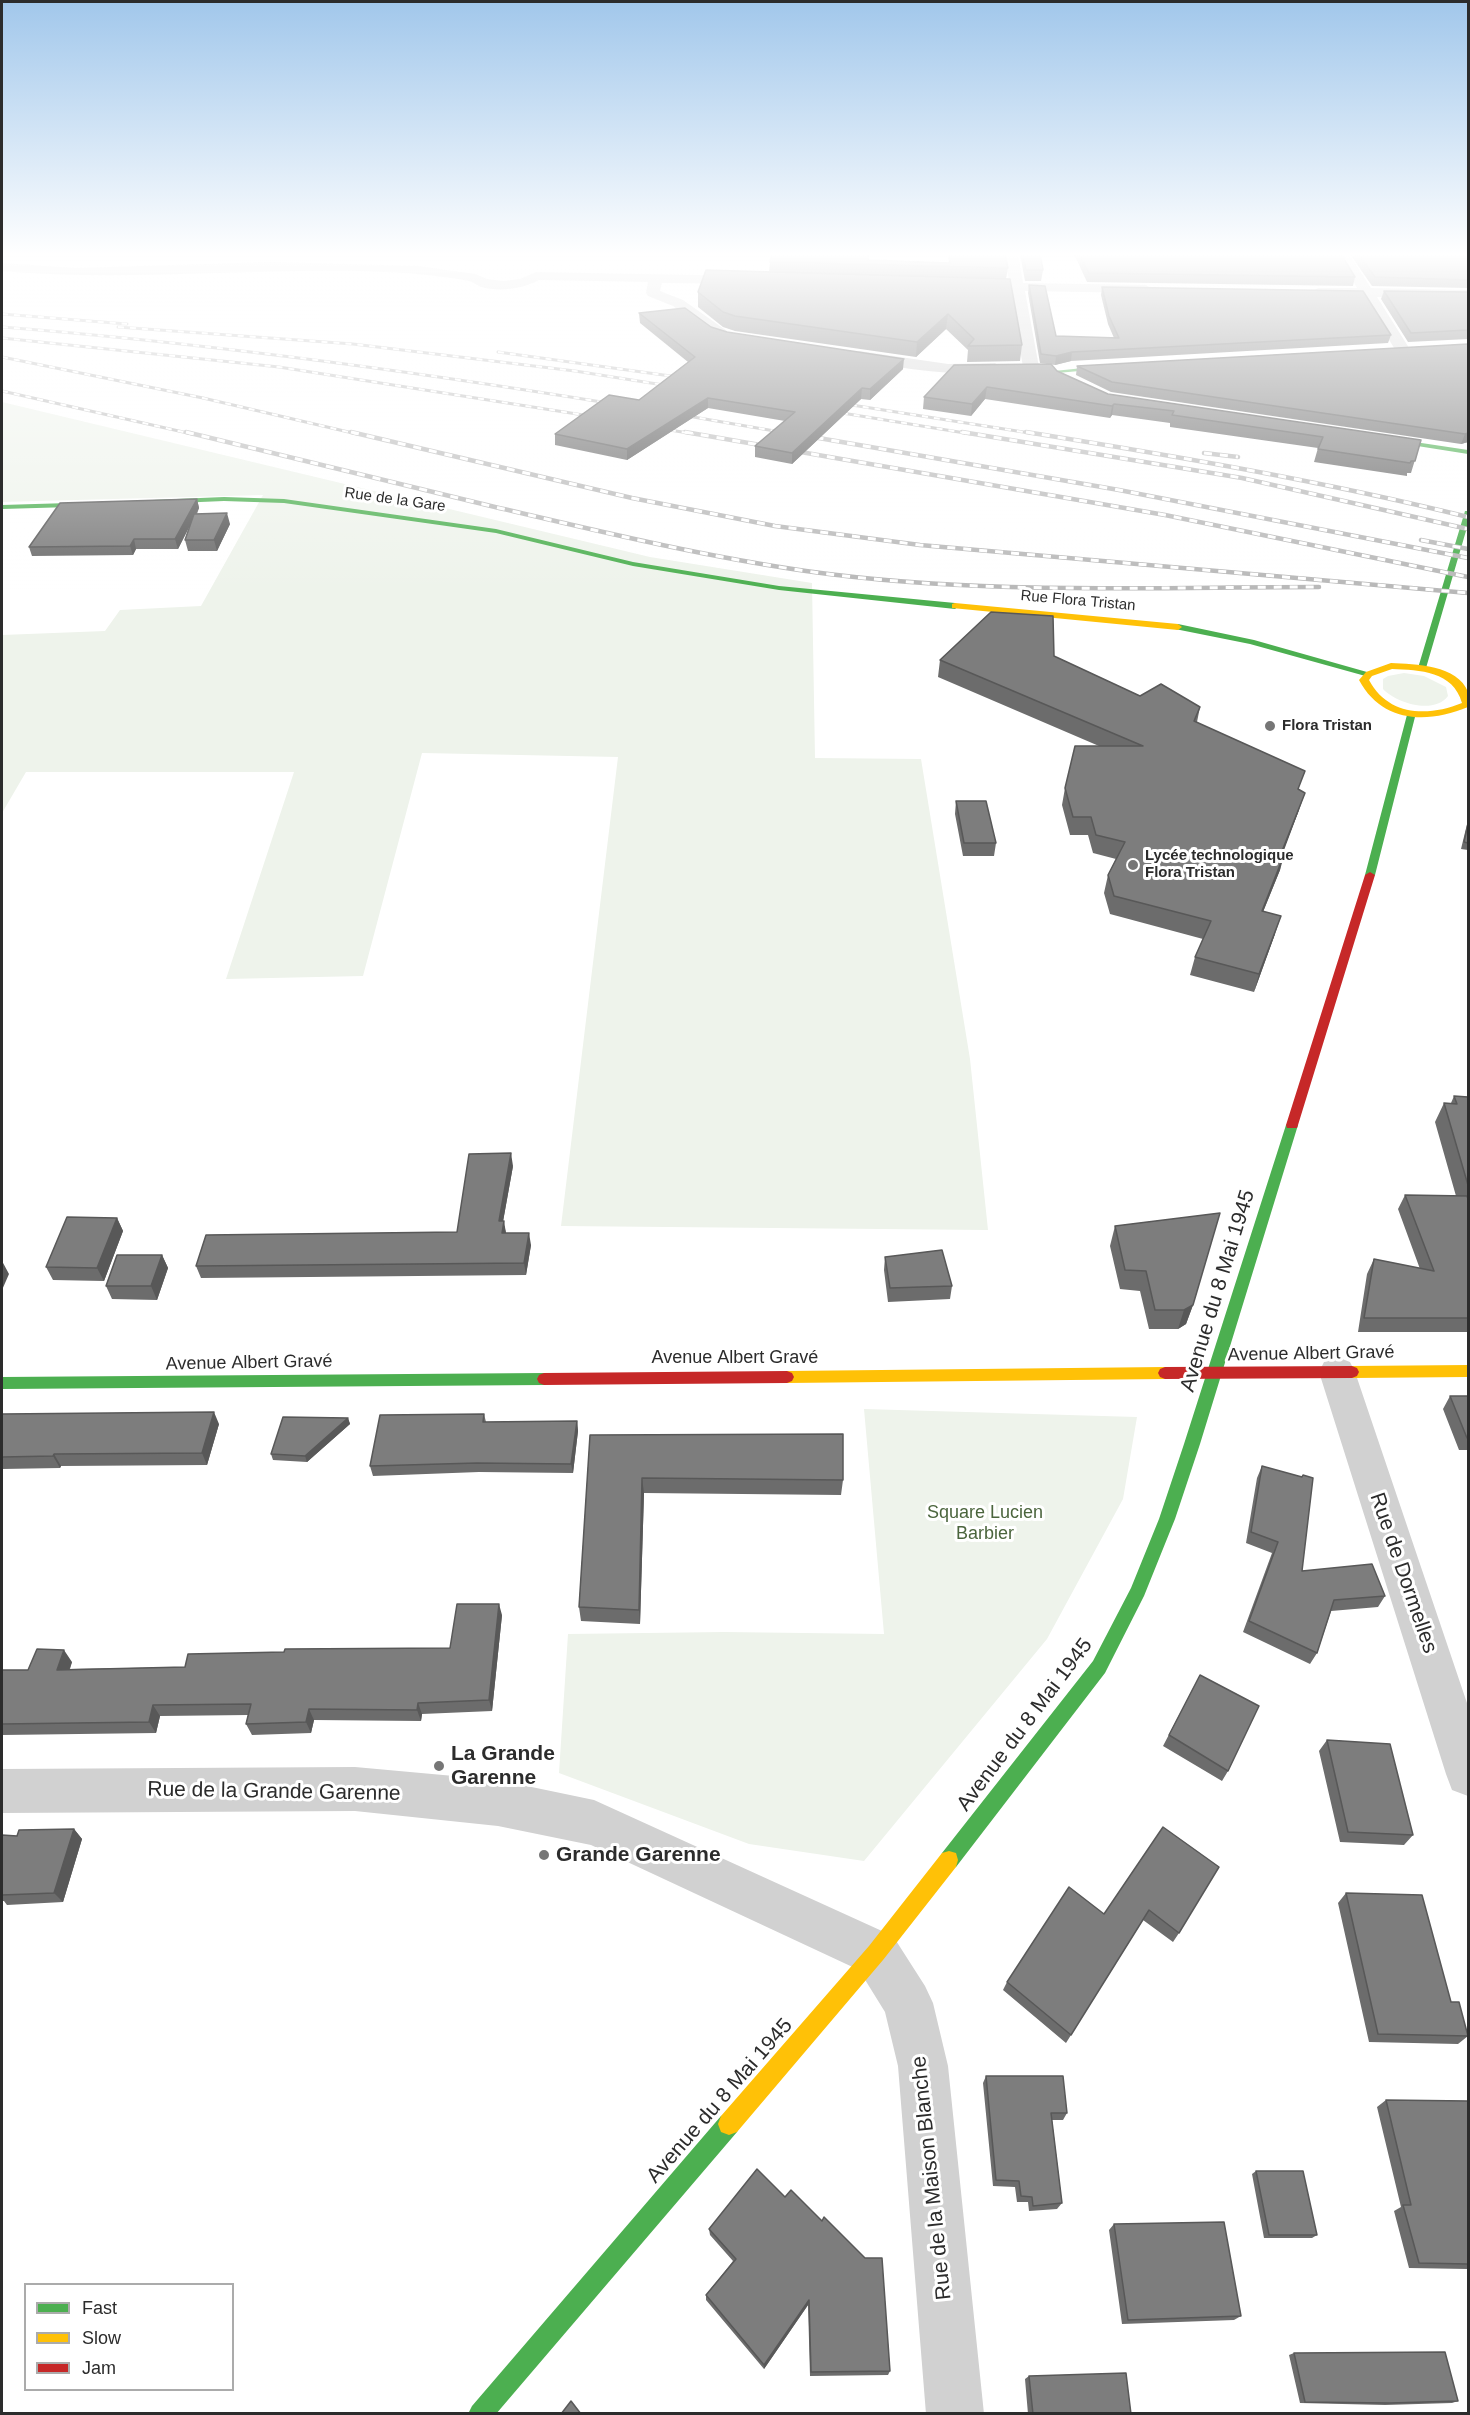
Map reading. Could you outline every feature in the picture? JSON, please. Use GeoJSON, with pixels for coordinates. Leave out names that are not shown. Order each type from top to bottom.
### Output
{"type":"FeatureCollection","features":[{"type":"Feature","properties":{"kind":"main road"},"geometry":{"type":"LineString","coordinates":[[1057,371],[1113,367]]}},
{"type":"Feature","properties":{"kind":"main road"},"geometry":{"type":"LineString","coordinates":[[1057,371],[1075,382]]}},
{"type":"Feature","properties":{"kind":"main road"},"geometry":{"type":"LineString","coordinates":[[1364,436],[1468,452]]}},
{"type":"Feature","properties":{"kind":"main road","name":"Rue de la Gare"},"geometry":{"type":"LineString","coordinates":[[142,502],[224,499],[284,501],[496,531],[633,564],[779,588]]}},
{"type":"Feature","properties":{"kind":"main road"},"geometry":{"type":"LineString","coordinates":[[2,507],[119,503]]}},
{"type":"Feature","properties":{"kind":"main road"},"geometry":{"type":"LineString","coordinates":[[1422,668],[1468,513]]}},
{"type":"Feature","properties":{"kind":"main road","name":"Rue Flora Tristan"},"geometry":{"type":"LineString","coordinates":[[779,588],[872,599],[1174,626],[1251,642],[1369,674]]}},
{"type":"Feature","properties":{"kind":"main road"},"geometry":{"type":"LineString","coordinates":[[1391,666],[1422,668],[1439,672],[1464,687],[1468,696],[1467,704],[1459,710],[1446,714],[1411,713],[1395,709],[1371,696],[1365,688],[1364,680],[1369,674],[1391,666]]}},
{"type":"Feature","properties":{"kind":"main road","name":"Avenue du 8 Mai 1945"},"geometry":{"type":"LineString","coordinates":[[480,2414],[876,1953],[1099,1666],[1138,1591],[1155,1550],[1215,1374],[1377,853],[1411,713]]}},
{"type":"Feature","properties":{"kind":"main road","name":"Avenue Albert Gravé"},"geometry":{"type":"LineString","coordinates":[[2,1383],[1468,1371]]}},
{"type":"Feature","properties":{"kind":"street"},"geometry":{"type":"LineString","coordinates":[[932,367],[948,369],[1030,367],[1057,371]]}},
{"type":"Feature","properties":{"kind":"street","name":"Rue de Dormelles"},"geometry":{"type":"LineString","coordinates":[[1337,1372],[1442,1684],[1468,1774]]}},
{"type":"Feature","properties":{"kind":"street","name":"Rue de la Grande Garenne"},"geometry":{"type":"LineString","coordinates":[[2,1791],[355,1789],[498,1803],[594,1823],[876,1953]]}},
{"type":"Feature","properties":{"kind":"street","name":"Rue de la Maison Blanche"},"geometry":{"type":"LineString","coordinates":[[876,1953],[908,2003],[923,2066],[955,2414]]}},
{"type":"Feature","properties":{"kind":"green space"},"geometry":{"type":"Polygon","coordinates":[[[2,402],[650,557],[812,583],[815,758],[921,759],[970,1059],[988,1230],[561,1226],[618,757],[422,753],[363,976],[226,979],[294,772],[26,772],[2,813],[2,635],[105,631],[120,610],[201,606],[263,495],[2,502],[2,402]]]}},
{"type":"Feature","properties":{"kind":"green space"},"geometry":{"type":"Polygon","coordinates":[[[1404,673],[1424,676],[1446,687],[1448,696],[1442,702],[1434,705],[1415,705],[1397,699],[1383,689],[1383,679],[1404,673]]]}},
{"type":"Feature","properties":{"kind":"green space","name":"Square Lucien Barbier"},"geometry":{"type":"Polygon","coordinates":[[[864,1409],[1137,1417],[1123,1499],[1047,1639],[864,1861],[749,1844],[559,1773],[568,1634],[724,1632],[884,1634],[864,1409]]]}},
{"type":"Feature","properties":{"kind":"building"},"geometry":{"type":"Polygon","coordinates":[[[682,367],[895,367],[870,389],[862,388],[792,453],[755,446],[795,412],[708,398],[627,449],[555,434],[609,395],[639,400],[682,367]]]}},
{"type":"Feature","properties":{"kind":"building"},"geometry":{"type":"Polygon","coordinates":[[[952,367],[1053,367],[1057,371],[1108,394],[1421,440],[1415,461],[1410,463],[1318,449],[1323,437],[1172,415],[1174,411],[1114,404],[1112,406],[987,387],[972,404],[924,397],[952,367]]]}},
{"type":"Feature","properties":{"kind":"building"},"geometry":{"type":"Polygon","coordinates":[[[1079,367],[1468,367],[1468,433],[1465,434],[1112,382],[1079,367]]]}},
{"type":"Feature","properties":{"kind":"building"},"geometry":{"type":"Polygon","coordinates":[[[197,499],[175,539],[134,539],[130,546],[29,547],[60,503],[197,499]]]}},
{"type":"Feature","properties":{"kind":"building"},"geometry":{"type":"Polygon","coordinates":[[[227,513],[214,540],[185,540],[194,514],[227,513]]]}},
{"type":"Feature","properties":{"kind":"building"},"geometry":{"type":"Polygon","coordinates":[[[991,612],[1053,616],[1054,656],[1140,696],[1161,684],[1200,707],[1194,721],[1305,771],[1298,789],[1305,793],[1262,911],[1281,916],[1259,974],[1195,957],[1211,921],[1114,896],[1108,875],[1125,842],[1096,835],[1091,817],[1073,817],[1065,788],[1075,746],[1143,746],[940,660],[991,612]]]}},
{"type":"Feature","properties":{"kind":"building"},"geometry":{"type":"Polygon","coordinates":[[[956,801],[986,801],[996,843],[964,843],[956,801]]]}},
{"type":"Feature","properties":{"kind":"building"},"geometry":{"type":"Polygon","coordinates":[[[1468,824],[1468,843],[1464,842],[1468,824]]]}},
{"type":"Feature","properties":{"kind":"building"},"geometry":{"type":"Polygon","coordinates":[[[1454,1096],[1468,1097],[1468,1185],[1444,1103],[1457,1104],[1454,1096]]]}},
{"type":"Feature","properties":{"kind":"building"},"geometry":{"type":"Polygon","coordinates":[[[511,1153],[499,1221],[504,1221],[502,1233],[529,1233],[524,1263],[196,1266],[206,1235],[457,1232],[469,1154],[511,1153]]]}},
{"type":"Feature","properties":{"kind":"building"},"geometry":{"type":"Polygon","coordinates":[[[1405,1195],[1467,1196],[1468,1318],[1364,1318],[1374,1259],[1434,1271],[1405,1195]]]}},
{"type":"Feature","properties":{"kind":"building"},"geometry":{"type":"Polygon","coordinates":[[[1220,1213],[1193,1305],[1184,1310],[1155,1310],[1146,1271],[1125,1270],[1115,1226],[1220,1213]]]}},
{"type":"Feature","properties":{"kind":"building"},"geometry":{"type":"Polygon","coordinates":[[[67,1217],[117,1218],[97,1268],[46,1267],[67,1217]]]}},
{"type":"Feature","properties":{"kind":"building"},"geometry":{"type":"Polygon","coordinates":[[[942,1250],[952,1286],[890,1288],[885,1257],[942,1250]]]}},
{"type":"Feature","properties":{"kind":"building"},"geometry":{"type":"Polygon","coordinates":[[[117,1255],[162,1255],[151,1286],[106,1286],[117,1255]]]}},
{"type":"Feature","properties":{"kind":"building"},"geometry":{"type":"Polygon","coordinates":[[[1450,1396],[1468,1396],[1468,1438],[1467,1438],[1450,1396]]]}},
{"type":"Feature","properties":{"kind":"building"},"geometry":{"type":"Polygon","coordinates":[[[214,1412],[202,1453],[54,1454],[53,1456],[2,1457],[2,1414],[214,1412]]]}},
{"type":"Feature","properties":{"kind":"building"},"geometry":{"type":"Polygon","coordinates":[[[484,1414],[483,1422],[577,1421],[571,1464],[477,1463],[370,1466],[380,1415],[484,1414]]]}},
{"type":"Feature","properties":{"kind":"building"},"geometry":{"type":"Polygon","coordinates":[[[283,1417],[348,1418],[305,1456],[271,1454],[283,1417]]]}},
{"type":"Feature","properties":{"kind":"building"},"geometry":{"type":"Polygon","coordinates":[[[843,1434],[843,1480],[642,1478],[639,1610],[579,1607],[590,1435],[843,1434]]]}},
{"type":"Feature","properties":{"kind":"building"},"geometry":{"type":"Polygon","coordinates":[[[1262,1466],[1313,1478],[1302,1571],[1372,1564],[1385,1596],[1334,1600],[1317,1653],[1249,1621],[1278,1542],[1251,1532],[1262,1466]]]}},
{"type":"Feature","properties":{"kind":"building"},"geometry":{"type":"Polygon","coordinates":[[[457,1604],[499,1604],[489,1700],[418,1703],[417,1710],[309,1709],[306,1722],[246,1724],[251,1704],[153,1705],[149,1722],[2,1724],[2,1670],[28,1670],[37,1649],[64,1650],[57,1670],[185,1667],[188,1654],[284,1652],[285,1649],[450,1648],[457,1604]]]}},
{"type":"Feature","properties":{"kind":"building"},"geometry":{"type":"Polygon","coordinates":[[[1200,1675],[1259,1706],[1228,1771],[1169,1735],[1200,1675]]]}},
{"type":"Feature","properties":{"kind":"building"},"geometry":{"type":"Polygon","coordinates":[[[1327,1740],[1390,1744],[1413,1835],[1348,1832],[1327,1740]]]}},
{"type":"Feature","properties":{"kind":"building"},"geometry":{"type":"Polygon","coordinates":[[[1163,1827],[1219,1867],[1179,1933],[1149,1910],[1071,2035],[1007,1982],[1069,1887],[1104,1914],[1163,1827]]]}},
{"type":"Feature","properties":{"kind":"building"},"geometry":{"type":"Polygon","coordinates":[[[74,1829],[54,1893],[2,1895],[2,1835],[17,1836],[19,1830],[74,1829]]]}},
{"type":"Feature","properties":{"kind":"building"},"geometry":{"type":"Polygon","coordinates":[[[1346,1893],[1422,1895],[1451,2002],[1459,2002],[1468,2036],[1378,2034],[1346,1893]]]}},
{"type":"Feature","properties":{"kind":"building"},"geometry":{"type":"Polygon","coordinates":[[[986,2076],[1063,2076],[1067,2113],[1051,2113],[1062,2203],[1033,2206],[1032,2197],[1021,2196],[1019,2181],[996,2180],[986,2076]]]}},
{"type":"Feature","properties":{"kind":"building"},"geometry":{"type":"Polygon","coordinates":[[[1386,2100],[1468,2101],[1468,2264],[1419,2263],[1403,2205],[1411,2205],[1386,2100]]]}},
{"type":"Feature","properties":{"kind":"building"},"geometry":{"type":"Polygon","coordinates":[[[757,2169],[785,2197],[791,2190],[822,2221],[824,2217],[865,2258],[882,2258],[890,2371],[811,2372],[809,2300],[764,2365],[706,2295],[736,2259],[709,2229],[757,2169]]]}},
{"type":"Feature","properties":{"kind":"building"},"geometry":{"type":"Polygon","coordinates":[[[1256,2171],[1303,2171],[1317,2235],[1269,2235],[1256,2171]]]}},
{"type":"Feature","properties":{"kind":"building"},"geometry":{"type":"Polygon","coordinates":[[[1224,2222],[1241,2316],[1128,2320],[1114,2224],[1224,2222]]]}},
{"type":"Feature","properties":{"kind":"building"},"geometry":{"type":"Polygon","coordinates":[[[1445,2352],[1458,2401],[1305,2402],[1294,2353],[1445,2352]]]}},
{"type":"Feature","properties":{"kind":"building"},"geometry":{"type":"Polygon","coordinates":[[[1126,2373],[1131,2414],[1033,2414],[1029,2376],[1126,2373]]]}},
{"type":"Feature","properties":{"kind":"building"},"geometry":{"type":"Polygon","coordinates":[[[571,2401],[581,2414],[561,2414],[571,2401]]]}},
{"type":"Feature","properties":{"kind":"railway"},"geometry":{"type":"LineString","coordinates":[[50,367],[203,398],[357,434]]}},
{"type":"Feature","properties":{"kind":"railway"},"geometry":{"type":"LineString","coordinates":[[276,367],[596,417]]}},
{"type":"Feature","properties":{"kind":"railway"},"geometry":{"type":"LineString","coordinates":[[365,367],[614,404]]}},
{"type":"Feature","properties":{"kind":"railway"},"geometry":{"type":"LineString","coordinates":[[540,367],[676,387]]}},
{"type":"Feature","properties":{"kind":"railway"},"geometry":{"type":"LineString","coordinates":[[604,367],[685,378]]}},
{"type":"Feature","properties":{"kind":"railway"},"geometry":{"type":"LineString","coordinates":[[2,391],[192,434]]}},
{"type":"Feature","properties":{"kind":"railway"},"geometry":{"type":"LineString","coordinates":[[839,403],[1036,434]]}},
{"type":"Feature","properties":{"kind":"railway"},"geometry":{"type":"LineString","coordinates":[[830,411],[971,434]]}},
{"type":"Feature","properties":{"kind":"railway"},"geometry":{"type":"LineString","coordinates":[[676,414],[792,434]]}},
{"type":"Feature","properties":{"kind":"railway"},"geometry":{"type":"LineString","coordinates":[[658,428],[694,434]]}},
{"type":"Feature","properties":{"kind":"railway"},"geometry":{"type":"LineString","coordinates":[[186,432],[611,534],[806,571],[870,579],[997,587],[1319,587]]}},
{"type":"Feature","properties":{"kind":"railway"},"geometry":{"type":"LineString","coordinates":[[351,432],[632,498],[775,526],[920,545],[1468,593]]}},
{"type":"Feature","properties":{"kind":"railway"},"geometry":{"type":"LineString","coordinates":[[685,432],[1165,515],[1468,577]]}},
{"type":"Feature","properties":{"kind":"railway"},"geometry":{"type":"LineString","coordinates":[[784,432],[1119,490],[1468,558]]}},
{"type":"Feature","properties":{"kind":"railway"},"geometry":{"type":"LineString","coordinates":[[962,432],[1242,478],[1468,529]]}},
{"type":"Feature","properties":{"kind":"railway"},"geometry":{"type":"LineString","coordinates":[[1026,432],[1248,470],[1468,517]]}},
{"type":"Feature","properties":{"kind":"railway"},"geometry":{"type":"LineString","coordinates":[[1204,453],[1238,457]]}},
{"type":"Feature","properties":{"kind":"railway"},"geometry":{"type":"LineString","coordinates":[[1421,540],[1468,549]]}},
{"type":"Feature","properties":{"kind":"traffic: fast"},"geometry":{"type":"LineString","coordinates":[[1057,371],[1113,367]]}},
{"type":"Feature","properties":{"kind":"traffic: fast"},"geometry":{"type":"LineString","coordinates":[[1375,438],[1468,452]]}},
{"type":"Feature","properties":{"kind":"traffic: fast"},"geometry":{"type":"LineString","coordinates":[[153,502],[224,499],[284,501],[496,531],[633,564],[779,588],[955,606]]}},
{"type":"Feature","properties":{"kind":"traffic: fast"},"geometry":{"type":"LineString","coordinates":[[2,507],[102,504]]}},
{"type":"Feature","properties":{"kind":"traffic: fast"},"geometry":{"type":"LineString","coordinates":[[1422,668],[1468,513]]}},
{"type":"Feature","properties":{"kind":"traffic: fast"},"geometry":{"type":"LineString","coordinates":[[1178,627],[1251,642],[1369,674]]}},
{"type":"Feature","properties":{"kind":"traffic: fast"},"geometry":{"type":"LineString","coordinates":[[1370,875],[1411,713]]}},
{"type":"Feature","properties":{"kind":"traffic: fast"},"geometry":{"type":"LineString","coordinates":[[949,1860],[1099,1667],[1138,1591],[1167,1519],[1192,1444],[1292,1125]]}},
{"type":"Feature","properties":{"kind":"traffic: fast"},"geometry":{"type":"LineString","coordinates":[[2,1383],[544,1379]]}},
{"type":"Feature","properties":{"kind":"traffic: fast"},"geometry":{"type":"LineString","coordinates":[[480,2414],[729,2124]]}},
{"type":"Feature","properties":{"kind":"traffic: slow"},"geometry":{"type":"LineString","coordinates":[[955,606],[1178,627]]}},
{"type":"Feature","properties":{"kind":"traffic: slow"},"geometry":{"type":"LineString","coordinates":[[1391,666],[1414,667],[1438,672],[1457,683],[1467,704],[1439,713],[1408,713],[1394,710],[1381,703],[1371,693],[1364,680],[1369,674],[1391,666]]}},
{"type":"Feature","properties":{"kind":"traffic: slow"},"geometry":{"type":"LineString","coordinates":[[1352,1372],[1468,1371]]}},
{"type":"Feature","properties":{"kind":"traffic: slow"},"geometry":{"type":"LineString","coordinates":[[787,1377],[1165,1373]]}},
{"type":"Feature","properties":{"kind":"traffic: slow"},"geometry":{"type":"LineString","coordinates":[[729,2124],[876,1953],[949,1860]]}},
{"type":"Feature","properties":{"kind":"traffic: jam"},"geometry":{"type":"LineString","coordinates":[[1292,1125],[1370,875]]}},
{"type":"Feature","properties":{"kind":"traffic: jam"},"geometry":{"type":"LineString","coordinates":[[1165,1373],[1352,1372]]}},
{"type":"Feature","properties":{"kind":"traffic: jam"},"geometry":{"type":"LineString","coordinates":[[544,1379],[787,1377]]}},
{"type":"Feature","properties":{"kind":"place","name":"Flora Tristan"},"geometry":{"type":"Point","coordinates":[1270,726]}},
{"type":"Feature","properties":{"kind":"place","name":"Lycée technologique Flora Tristan"},"geometry":{"type":"Point","coordinates":[1133,865]}},
{"type":"Feature","properties":{"kind":"place","name":"La Grande Garenne"},"geometry":{"type":"Point","coordinates":[439,1766]}},
{"type":"Feature","properties":{"kind":"place","name":"Grande Garenne"},"geometry":{"type":"Point","coordinates":[544,1855]}}]}
